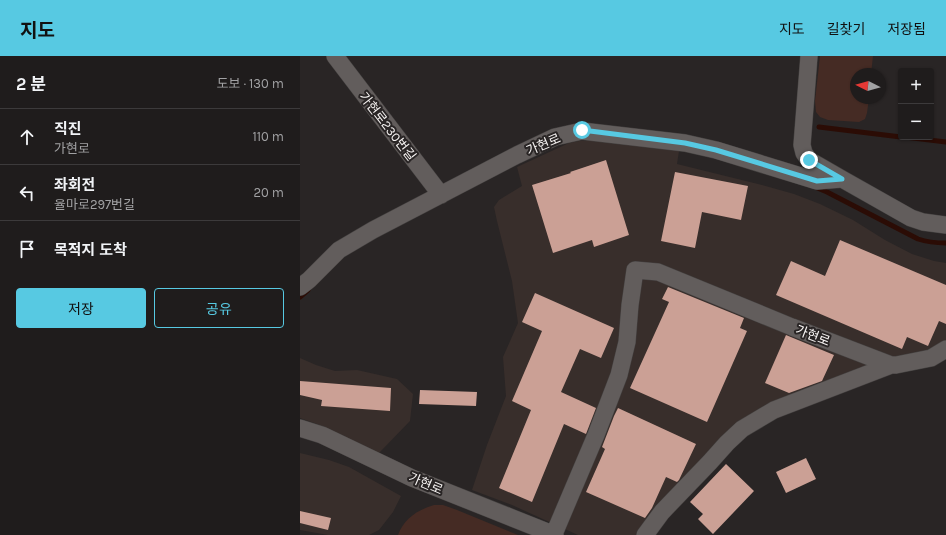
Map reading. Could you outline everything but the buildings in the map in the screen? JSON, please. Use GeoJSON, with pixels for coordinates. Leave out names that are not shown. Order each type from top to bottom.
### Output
{"type":"FeatureCollection","features":[{"type":"Feature","properties":{"kind":"street","name":"가현로230번길"},"geometry":{"type":"LineString","coordinates":[[335,56],[441,195]]}},
{"type":"Feature","properties":{"kind":"street"},"geometry":{"type":"LineString","coordinates":[[810,56],[802,145],[804,153],[809,160],[911,218],[923,222],[946,225]]}},
{"type":"Feature","properties":{"kind":"street","name":"가현로"},"geometry":{"type":"LineString","coordinates":[[300,287],[339,250],[373,230],[517,155],[555,137],[582,130],[685,143],[716,150],[817,181],[842,179]]}},
{"type":"Feature","properties":{"kind":"street","name":"가현로"},"geometry":{"type":"LineString","coordinates":[[300,428],[322,435],[412,478],[554,535],[596,435],[619,375],[627,342],[635,270],[658,272],[792,327],[891,365]]}},
{"type":"Feature","properties":{"kind":"street"},"geometry":{"type":"LineString","coordinates":[[645,535],[662,512],[726,443],[742,429],[774,410],[891,365],[931,358],[946,349]]}},
{"type":"Feature","properties":{"kind":"shaded area"},"geometry":{"type":"Polygon","coordinates":[[[820,56],[873,56],[872,68],[850,68],[850,104],[868,104],[865,119],[859,122],[828,120],[820,117],[816,112],[815,101],[820,56]]]}},
{"type":"Feature","properties":{"kind":"shaded area"},"geometry":{"type":"Polygon","coordinates":[[[593,140],[679,151],[677,164],[794,194],[820,204],[853,220],[885,240],[912,254],[946,263],[946,345],[773,407],[640,535],[578,535],[512,505],[472,490],[487,445],[506,396],[503,357],[518,323],[512,281],[494,207],[499,200],[522,186],[517,167],[569,143],[593,140]]]}},
{"type":"Feature","properties":{"kind":"shaded area"},"geometry":{"type":"Polygon","coordinates":[[[300,358],[335,371],[357,370],[397,379],[413,394],[410,421],[379,453],[317,424],[300,418],[300,358]]]}},
{"type":"Feature","properties":{"kind":"shaded area"},"geometry":{"type":"Polygon","coordinates":[[[300,453],[329,460],[349,467],[401,496],[393,512],[379,530],[369,535],[328,535],[300,530],[300,453]]]}},
{"type":"Feature","properties":{"kind":"shaded area"},"geometry":{"type":"Polygon","coordinates":[[[434,505],[443,505],[457,510],[518,535],[398,535],[404,524],[412,516],[417,512],[434,505]]]}},
{"type":"Feature","properties":{"kind":"waterway"},"geometry":{"type":"LineString","coordinates":[[819,127],[898,137]]}},
{"type":"Feature","properties":{"kind":"waterway"},"geometry":{"type":"LineString","coordinates":[[930,140],[946,142]]}},
{"type":"Feature","properties":{"kind":"waterway"},"geometry":{"type":"LineString","coordinates":[[815,187],[918,239],[946,243]]}},
{"type":"Feature","properties":{"kind":"waterway"},"geometry":{"type":"LineString","coordinates":[[300,297],[308,290]]}},
{"type":"Feature","properties":{"kind":"route"},"geometry":{"type":"LineString","coordinates":[[582,130],[685,143],[716,150],[817,181],[842,179],[809,160]]}}]}
